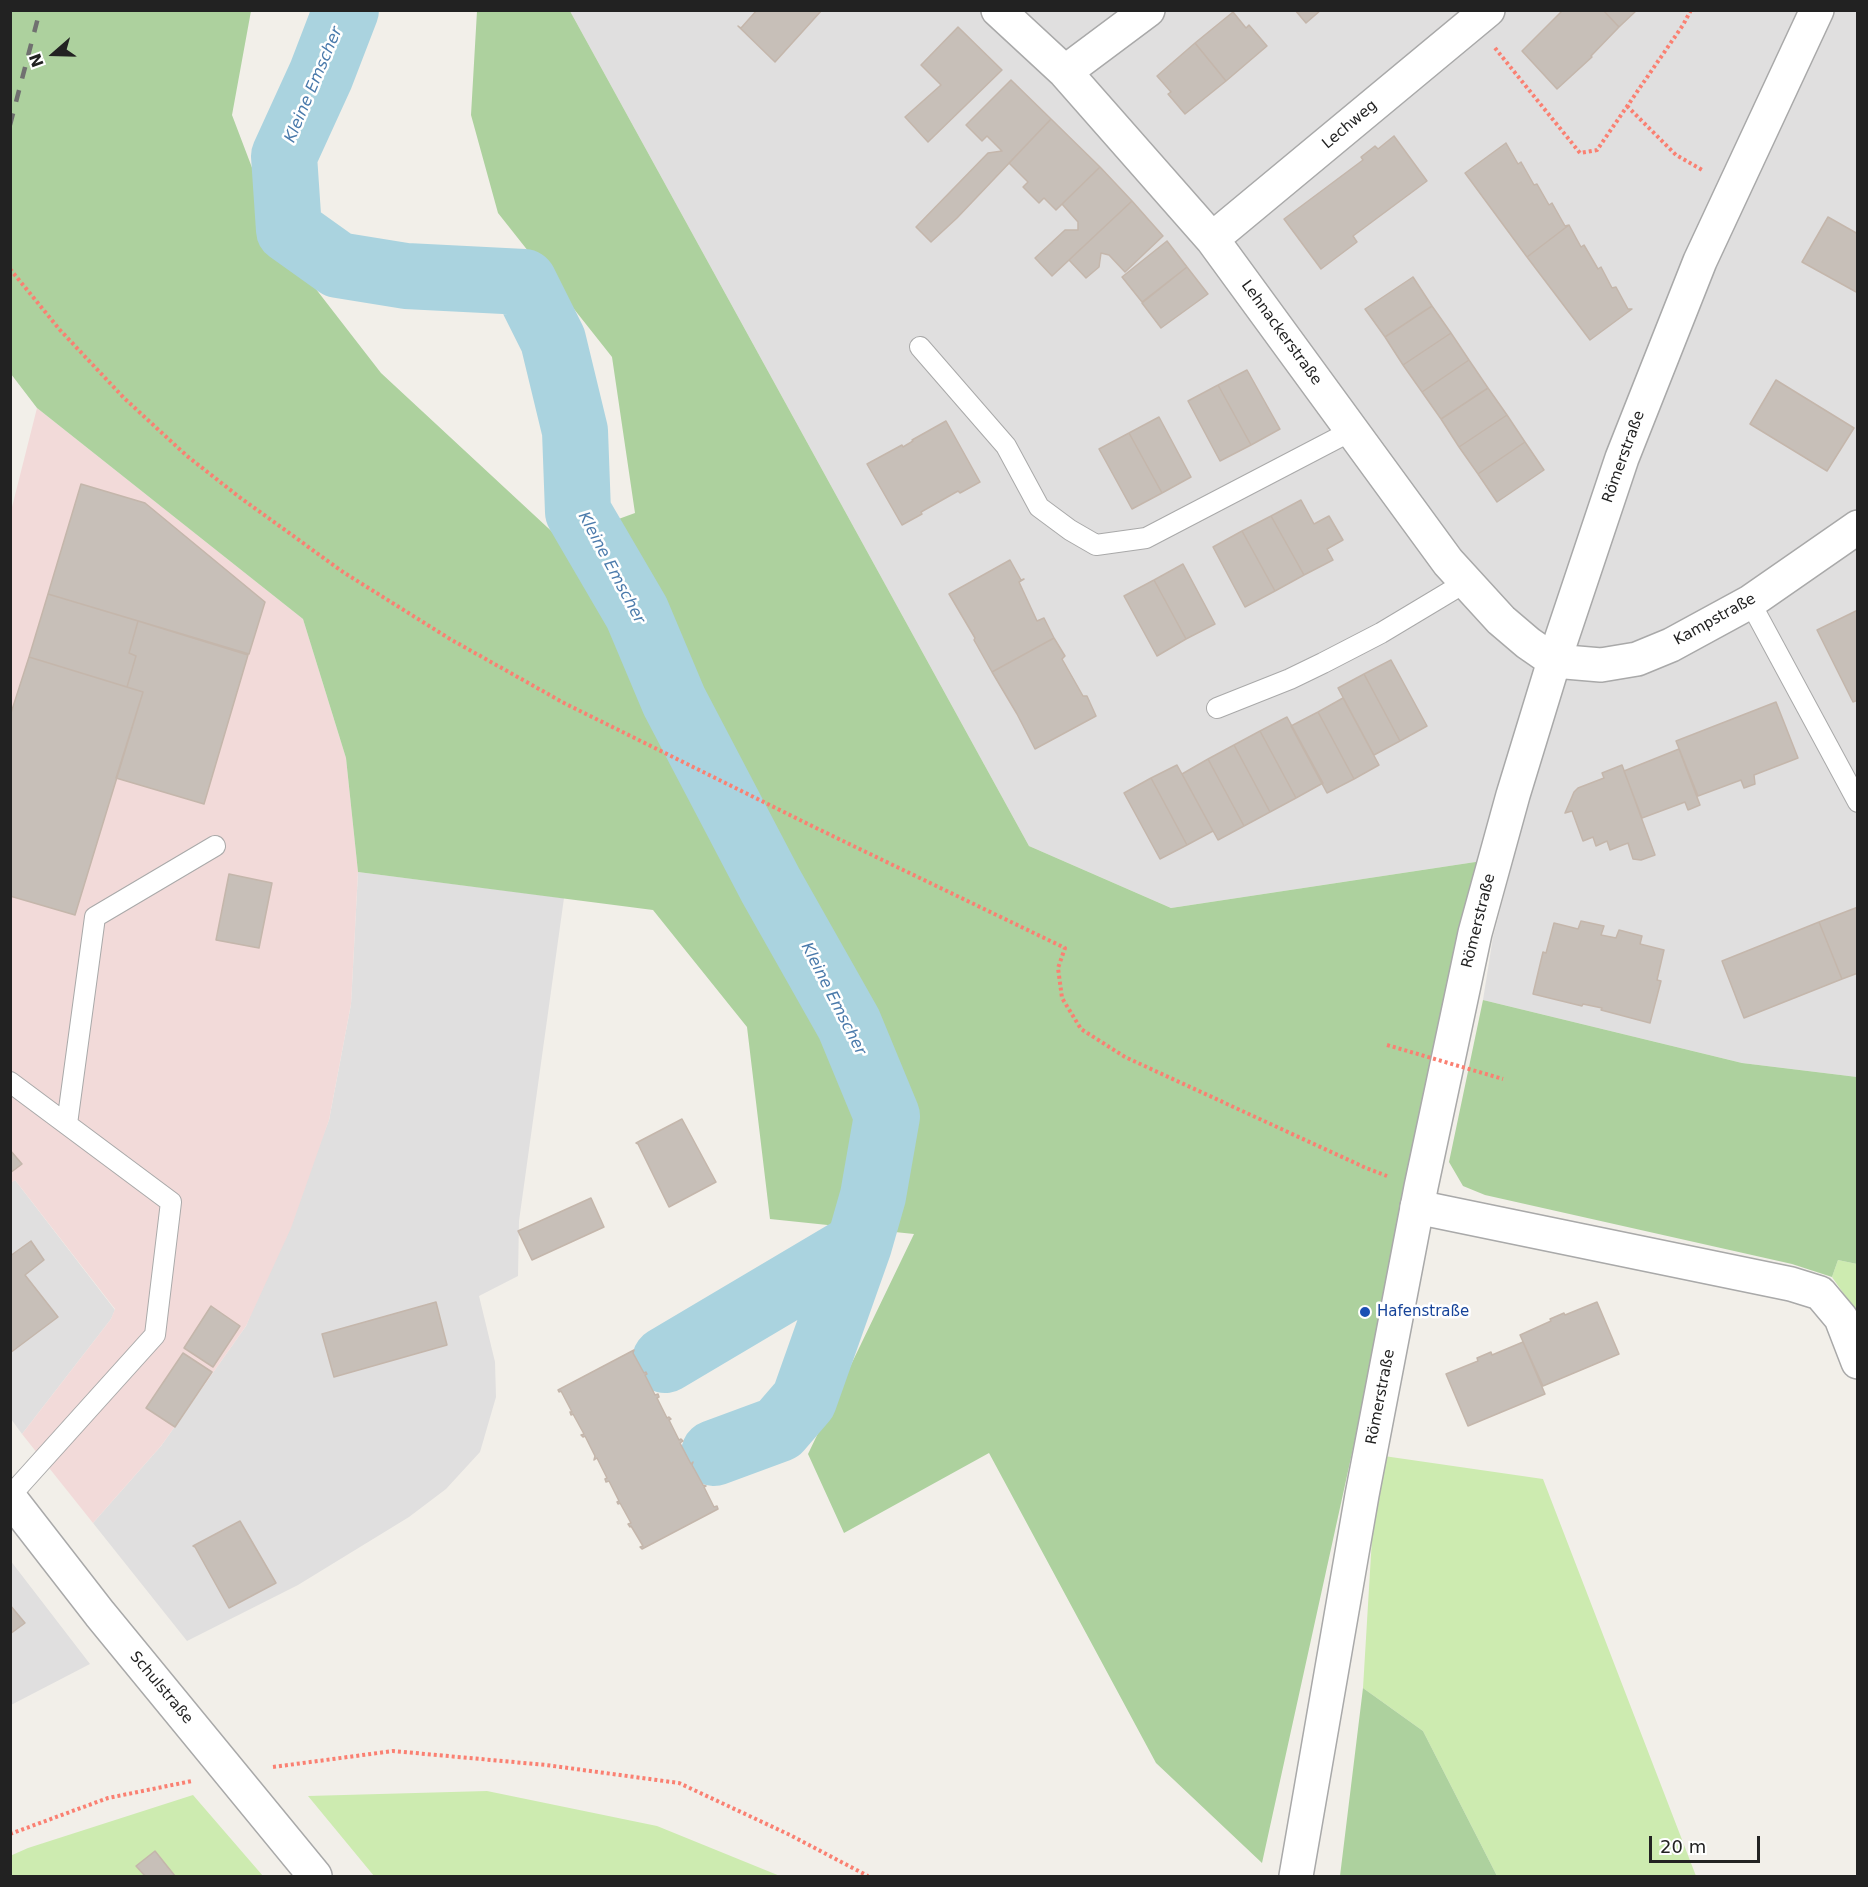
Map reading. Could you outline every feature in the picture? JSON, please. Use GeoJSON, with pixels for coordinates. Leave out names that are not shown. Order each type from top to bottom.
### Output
{"type":"FeatureCollection","features":[{"type":"Feature","properties":{"kind":"street","name":"Lehnackerstraße"},"geometry":{"type":"LineString","coordinates":[[998,10],[1065,72],[1212,239],[1448,562],[1501,620],[1528,644],[1554,661]]}},
{"type":"Feature","properties":{"kind":"street"},"geometry":{"type":"LineString","coordinates":[[1065,72],[1148,10]]}},
{"type":"Feature","properties":{"kind":"street","name":"Römerstraße"},"geometry":{"type":"LineString","coordinates":[[1296,1876],[1362,1495],[1419,1197],[1475,933],[1513,795],[1554,661],[1622,458],[1700,261],[1817,10]]}},
{"type":"Feature","properties":{"kind":"street","name":"Lechweg"},"geometry":{"type":"LineString","coordinates":[[1212,239],[1481,16]]}},
{"type":"Feature","properties":{"kind":"street","name":"Kampstraße"},"geometry":{"type":"LineString","coordinates":[[1554,661],[1601,665],[1637,659],[1684,638],[1750,602],[1857,527]]}},
{"type":"Feature","properties":{"kind":"street"},"geometry":{"type":"LineString","coordinates":[[1419,1197],[1791,1284],[1820,1293],[1841,1318],[1857,1362]]}},
{"type":"Feature","properties":{"kind":"street","name":"Schulstraße"},"geometry":{"type":"LineString","coordinates":[[10,1497],[100,1614],[315,1876]]}},
{"type":"Feature","properties":{"kind":"lane"},"geometry":{"type":"LineString","coordinates":[[920,347],[1006,446],[1039,507],[1070,530],[1096,545],[1146,538],[1353,430]]}},
{"type":"Feature","properties":{"kind":"lane"},"geometry":{"type":"LineString","coordinates":[[1217,708],[1323,663],[1381,633],[1466,582]]}},
{"type":"Feature","properties":{"kind":"lane"},"geometry":{"type":"LineString","coordinates":[[1750,602],[1857,802]]}},
{"type":"Feature","properties":{"kind":"lane"},"geometry":{"type":"LineString","coordinates":[[67,1124],[95,917],[214,846]]}},
{"type":"Feature","properties":{"kind":"lane"},"geometry":{"type":"LineString","coordinates":[[10,1082],[171,1202],[155,1335],[10,1497]]}},
{"type":"Feature","properties":{"kind":"path"},"geometry":{"type":"LineString","coordinates":[[1481,16],[1580,153],[1597,150],[1691,10]]}},
{"type":"Feature","properties":{"kind":"path"},"geometry":{"type":"LineString","coordinates":[[1627,106],[1676,155],[1688,163]]}},
{"type":"Feature","properties":{"kind":"path"},"geometry":{"type":"LineString","coordinates":[[10,269],[60,330],[124,398],[187,456],[343,572],[450,639],[564,703],[1065,948],[1058,969],[1062,998],[1081,1029],[1125,1057],[1366,1168],[1419,1197]]}},
{"type":"Feature","properties":{"kind":"path"},"geometry":{"type":"LineString","coordinates":[[1387,1045],[1503,1079]]}},
{"type":"Feature","properties":{"kind":"path"},"geometry":{"type":"LineString","coordinates":[[10,1834],[108,1798],[230,1773],[393,1751],[546,1765],[679,1783],[790,1835],[868,1876]]}},
{"type":"Feature","properties":{"kind":"shaded area"},"geometry":{"type":"Polygon","coordinates":[[[570,11],[1857,11],[1857,1077],[1742,1063],[1483,1000],[1493,937],[1511,869],[1482,861],[1171,908],[1029,846],[570,11]]]}},
{"type":"Feature","properties":{"kind":"shaded area"},"geometry":{"type":"Polygon","coordinates":[[[37,408],[303,619],[346,758],[358,872],[351,1004],[329,1120],[291,1228],[246,1326],[161,1446],[93,1523],[22,1434],[111,1319],[115,1309],[15,1180],[11,1183],[10,515],[37,408]]]}},
{"type":"Feature","properties":{"kind":"shaded area"},"geometry":{"type":"Polygon","coordinates":[[[358,872],[564,898],[519,1221],[518,1276],[479,1296],[495,1362],[496,1397],[480,1452],[446,1489],[409,1517],[298,1585],[187,1641],[93,1523],[161,1446],[246,1326],[329,1120],[351,1004],[358,872]]]}},
{"type":"Feature","properties":{"kind":"shaded area"},"geometry":{"type":"Polygon","coordinates":[[[15,1180],[115,1310],[111,1319],[22,1434],[11,1419],[10,1183],[15,1180]]]}},
{"type":"Feature","properties":{"kind":"shaded area"},"geometry":{"type":"Polygon","coordinates":[[[10,1560],[90,1664],[11,1705],[10,1705],[10,1560]]]}},
{"type":"Feature","properties":{"kind":"green space"},"geometry":{"type":"Polygon","coordinates":[[[11,11],[251,11],[232,115],[281,244],[381,373],[561,540],[635,513],[612,357],[498,213],[471,115],[477,11],[570,11],[1029,846],[1171,908],[1482,861],[1262,1863],[1156,1763],[989,1453],[844,1533],[808,1454],[914,1234],[770,1219],[747,1027],[653,910],[358,872],[346,758],[303,619],[37,408],[11,374],[11,11]]]}},
{"type":"Feature","properties":{"kind":"green space"},"geometry":{"type":"Polygon","coordinates":[[[1483,1000],[1742,1063],[1857,1077],[1857,1264],[1838,1260],[1832,1277],[1792,1264],[1485,1195],[1463,1186],[1449,1162],[1483,1000]]]}},
{"type":"Feature","properties":{"kind":"green space"},"geometry":{"type":"Polygon","coordinates":[[[1838,1260],[1857,1264],[1857,1313],[1832,1277],[1838,1260]]]}},
{"type":"Feature","properties":{"kind":"green space"},"geometry":{"type":"Polygon","coordinates":[[[1377,1455],[1543,1479],[1696,1876],[1497,1876],[1423,1731],[1363,1688],[1377,1455]]]}},
{"type":"Feature","properties":{"kind":"green space"},"geometry":{"type":"Polygon","coordinates":[[[1363,1688],[1423,1731],[1497,1876],[1340,1876],[1363,1688]]]}},
{"type":"Feature","properties":{"kind":"green space"},"geometry":{"type":"Polygon","coordinates":[[[487,1791],[657,1826],[780,1876],[374,1876],[308,1796],[487,1791]]]}},
{"type":"Feature","properties":{"kind":"green space"},"geometry":{"type":"Polygon","coordinates":[[[193,1795],[263,1876],[11,1876],[10,1856],[28,1848],[193,1795]]]}},
{"type":"Feature","properties":{"kind":"building"},"geometry":{"type":"Polygon","coordinates":[[[757,10],[822,10],[775,62],[738,26],[741,28],[757,10]]]}},
{"type":"Feature","properties":{"kind":"building"},"geometry":{"type":"Polygon","coordinates":[[[1295,10],[1321,10],[1306,23],[1295,10]]]}},
{"type":"Feature","properties":{"kind":"building"},"geometry":{"type":"Polygon","coordinates":[[[1563,10],[1603,10],[1619,27],[1592,57],[1557,89],[1522,51],[1563,10]]]}},
{"type":"Feature","properties":{"kind":"building"},"geometry":{"type":"Polygon","coordinates":[[[1603,10],[1637,10],[1619,27],[1603,10]]]}},
{"type":"Feature","properties":{"kind":"building"},"geometry":{"type":"Polygon","coordinates":[[[1233,12],[1246,28],[1249,25],[1267,46],[1226,81],[1195,43],[1233,12]]]}},
{"type":"Feature","properties":{"kind":"building"},"geometry":{"type":"Polygon","coordinates":[[[958,27],[1002,70],[928,142],[905,117],[941,85],[921,65],[958,27]]]}},
{"type":"Feature","properties":{"kind":"building"},"geometry":{"type":"Polygon","coordinates":[[[1195,43],[1226,81],[1185,114],[1168,94],[1171,92],[1157,76],[1195,43]]]}},
{"type":"Feature","properties":{"kind":"building"},"geometry":{"type":"Polygon","coordinates":[[[1011,80],[1051,119],[957,218],[931,242],[916,227],[988,153],[1002,151],[987,136],[982,141],[966,125],[1011,80]]]}},
{"type":"Feature","properties":{"kind":"building"},"geometry":{"type":"Polygon","coordinates":[[[1051,119],[1100,167],[1056,210],[1044,198],[1039,203],[1023,187],[1028,182],[1009,163],[1051,119]]]}},
{"type":"Feature","properties":{"kind":"building"},"geometry":{"type":"Polygon","coordinates":[[[1394,136],[1427,181],[1353,236],[1357,242],[1321,269],[1284,219],[1363,160],[1361,157],[1375,146],[1378,149],[1394,136]]]}},
{"type":"Feature","properties":{"kind":"building"},"geometry":{"type":"Polygon","coordinates":[[[1506,143],[1518,164],[1521,162],[1534,185],[1537,184],[1549,205],[1552,203],[1565,226],[1569,225],[1527,257],[1465,173],[1506,143]]]}},
{"type":"Feature","properties":{"kind":"building"},"geometry":{"type":"Polygon","coordinates":[[[1100,167],[1132,201],[1052,276],[1035,258],[1065,230],[1078,230],[1078,222],[1062,204],[1100,167]]]}},
{"type":"Feature","properties":{"kind":"building"},"geometry":{"type":"Polygon","coordinates":[[[1132,201],[1163,236],[1125,272],[1109,255],[1101,253],[1099,267],[1086,278],[1069,260],[1132,201]]]}},
{"type":"Feature","properties":{"kind":"building"},"geometry":{"type":"Polygon","coordinates":[[[1828,217],[1858,234],[1858,293],[1802,262],[1828,217]]]}},
{"type":"Feature","properties":{"kind":"building"},"geometry":{"type":"Polygon","coordinates":[[[1569,225],[1581,247],[1584,245],[1598,269],[1601,267],[1612,288],[1616,287],[1628,309],[1632,309],[1590,340],[1527,257],[1569,225]]]}},
{"type":"Feature","properties":{"kind":"building"},"geometry":{"type":"Polygon","coordinates":[[[1167,241],[1187,267],[1142,302],[1122,277],[1167,241]]]}},
{"type":"Feature","properties":{"kind":"building"},"geometry":{"type":"Polygon","coordinates":[[[1187,267],[1208,294],[1161,328],[1142,303],[1187,267]]]}},
{"type":"Feature","properties":{"kind":"building"},"geometry":{"type":"Polygon","coordinates":[[[1413,277],[1432,306],[1385,337],[1365,309],[1413,277]]]}},
{"type":"Feature","properties":{"kind":"building"},"geometry":{"type":"Polygon","coordinates":[[[1432,306],[1451,333],[1403,365],[1385,337],[1432,306]]]}},
{"type":"Feature","properties":{"kind":"building"},"geometry":{"type":"Polygon","coordinates":[[[1451,333],[1469,360],[1422,392],[1403,365],[1451,333]]]}},
{"type":"Feature","properties":{"kind":"building"},"geometry":{"type":"Polygon","coordinates":[[[1469,360],[1488,388],[1441,419],[1422,392],[1469,360]]]}},
{"type":"Feature","properties":{"kind":"building"},"geometry":{"type":"Polygon","coordinates":[[[1247,370],[1280,429],[1251,445],[1218,385],[1247,370]]]}},
{"type":"Feature","properties":{"kind":"building"},"geometry":{"type":"Polygon","coordinates":[[[1776,380],[1854,428],[1827,471],[1750,424],[1776,380]]]}},
{"type":"Feature","properties":{"kind":"building"},"geometry":{"type":"Polygon","coordinates":[[[1218,385],[1251,445],[1220,461],[1188,401],[1218,385]]]}},
{"type":"Feature","properties":{"kind":"building"},"geometry":{"type":"Polygon","coordinates":[[[1488,388],[1507,415],[1459,447],[1441,419],[1488,388]]]}},
{"type":"Feature","properties":{"kind":"building"},"geometry":{"type":"Polygon","coordinates":[[[1507,415],[1525,442],[1478,474],[1459,447],[1507,415]]]}},
{"type":"Feature","properties":{"kind":"building"},"geometry":{"type":"Polygon","coordinates":[[[1159,417],[1191,477],[1162,493],[1129,433],[1159,417]]]}},
{"type":"Feature","properties":{"kind":"building"},"geometry":{"type":"Polygon","coordinates":[[[946,421],[980,482],[960,493],[958,491],[902,525],[867,464],[902,445],[903,447],[946,421]]]}},
{"type":"Feature","properties":{"kind":"building"},"geometry":{"type":"Polygon","coordinates":[[[1129,433],[1162,493],[1132,509],[1099,449],[1129,433]]]}},
{"type":"Feature","properties":{"kind":"building"},"geometry":{"type":"Polygon","coordinates":[[[1525,442],[1544,470],[1497,502],[1478,474],[1525,442]]]}},
{"type":"Feature","properties":{"kind":"building"},"geometry":{"type":"Polygon","coordinates":[[[81,484],[145,503],[265,602],[249,654],[48,594],[81,484]]]}},
{"type":"Feature","properties":{"kind":"building"},"geometry":{"type":"Polygon","coordinates":[[[1301,500],[1314,524],[1329,516],[1343,540],[1327,549],[1333,560],[1304,575],[1271,516],[1301,500]]]}},
{"type":"Feature","properties":{"kind":"building"},"geometry":{"type":"Polygon","coordinates":[[[1271,516],[1304,575],[1275,591],[1242,531],[1271,516]]]}},
{"type":"Feature","properties":{"kind":"building"},"geometry":{"type":"Polygon","coordinates":[[[1242,531],[1275,591],[1245,607],[1213,547],[1242,531]]]}},
{"type":"Feature","properties":{"kind":"building"},"geometry":{"type":"Polygon","coordinates":[[[1010,560],[1021,580],[1024,579],[1019,582],[1037,621],[1044,618],[1054,638],[992,672],[949,594],[1010,560]]]}},
{"type":"Feature","properties":{"kind":"building"},"geometry":{"type":"Polygon","coordinates":[[[1183,564],[1215,624],[1186,639],[1154,580],[1183,564]]]}},
{"type":"Feature","properties":{"kind":"building"},"geometry":{"type":"Polygon","coordinates":[[[1154,580],[1186,639],[1157,656],[1124,596],[1154,580]]]}},
{"type":"Feature","properties":{"kind":"building"},"geometry":{"type":"Polygon","coordinates":[[[48,594],[138,621],[129,653],[136,656],[127,687],[29,657],[48,594]]]}},
{"type":"Feature","properties":{"kind":"building"},"geometry":{"type":"Polygon","coordinates":[[[1858,610],[1858,700],[1853,702],[1817,630],[1858,610]]]}},
{"type":"Feature","properties":{"kind":"building"},"geometry":{"type":"Polygon","coordinates":[[[138,621],[248,655],[204,804],[116,778],[143,692],[127,687],[136,656],[129,653],[138,621]]]}},
{"type":"Feature","properties":{"kind":"building"},"geometry":{"type":"Polygon","coordinates":[[[1054,638],[1065,656],[1062,659],[1083,696],[1087,696],[1096,716],[1035,749],[992,672],[1054,638]]]}},
{"type":"Feature","properties":{"kind":"building"},"geometry":{"type":"Polygon","coordinates":[[[29,657],[143,692],[75,915],[10,896],[10,716],[29,657]]]}},
{"type":"Feature","properties":{"kind":"building"},"geometry":{"type":"Polygon","coordinates":[[[1391,660],[1427,726],[1400,741],[1364,674],[1391,660]]]}},
{"type":"Feature","properties":{"kind":"building"},"geometry":{"type":"Polygon","coordinates":[[[1364,674],[1400,741],[1374,755],[1338,688],[1364,674]]]}},
{"type":"Feature","properties":{"kind":"building"},"geometry":{"type":"Polygon","coordinates":[[[1343,698],[1379,765],[1354,779],[1318,712],[1343,698]]]}},
{"type":"Feature","properties":{"kind":"building"},"geometry":{"type":"Polygon","coordinates":[[[1776,702],[1798,758],[1754,775],[1755,784],[1744,788],[1741,780],[1698,796],[1676,741],[1776,702]]]}},
{"type":"Feature","properties":{"kind":"building"},"geometry":{"type":"Polygon","coordinates":[[[1318,712],[1354,779],[1327,793],[1291,726],[1318,712]]]}},
{"type":"Feature","properties":{"kind":"building"},"geometry":{"type":"Polygon","coordinates":[[[1287,717],[1323,783],[1296,798],[1260,731],[1287,717]]]}},
{"type":"Feature","properties":{"kind":"building"},"geometry":{"type":"Polygon","coordinates":[[[1260,731],[1296,798],[1270,812],[1234,745],[1260,731]]]}},
{"type":"Feature","properties":{"kind":"building"},"geometry":{"type":"Polygon","coordinates":[[[1234,745],[1270,812],[1244,826],[1208,759],[1234,745]]]}},
{"type":"Feature","properties":{"kind":"building"},"geometry":{"type":"Polygon","coordinates":[[[1679,749],[1700,805],[1688,810],[1685,802],[1642,818],[1624,771],[1679,749]]]}},
{"type":"Feature","properties":{"kind":"building"},"geometry":{"type":"Polygon","coordinates":[[[1208,759],[1244,826],[1218,840],[1182,774],[1208,759]]]}},
{"type":"Feature","properties":{"kind":"building"},"geometry":{"type":"Polygon","coordinates":[[[1177,765],[1213,831],[1187,845],[1151,778],[1177,765]]]}},
{"type":"Feature","properties":{"kind":"building"},"geometry":{"type":"Polygon","coordinates":[[[1622,765],[1655,855],[1641,860],[1633,859],[1628,843],[1610,850],[1607,841],[1596,846],[1593,837],[1583,841],[1572,811],[1565,813],[1578,788],[1604,778],[1602,773],[1622,765]]]}},
{"type":"Feature","properties":{"kind":"building"},"geometry":{"type":"Polygon","coordinates":[[[1151,778],[1187,845],[1160,859],[1124,793],[1151,778]]]}},
{"type":"Feature","properties":{"kind":"building"},"geometry":{"type":"Polygon","coordinates":[[[229,874],[272,883],[259,948],[216,940],[229,874]]]}},
{"type":"Feature","properties":{"kind":"building"},"geometry":{"type":"Polygon","coordinates":[[[1858,907],[1858,973],[1842,979],[1819,922],[1858,907]]]}},
{"type":"Feature","properties":{"kind":"building"},"geometry":{"type":"Polygon","coordinates":[[[1581,921],[1604,926],[1601,935],[1616,938],[1619,930],[1642,936],[1640,944],[1664,950],[1657,980],[1661,981],[1650,1023],[1601,1010],[1602,1008],[1583,1004],[1582,1006],[1533,994],[1543,952],[1546,953],[1554,923],[1578,929],[1581,921]]]}},
{"type":"Feature","properties":{"kind":"building"},"geometry":{"type":"Polygon","coordinates":[[[1819,922],[1842,979],[1744,1018],[1722,961],[1819,922]]]}},
{"type":"Feature","properties":{"kind":"building"},"geometry":{"type":"Polygon","coordinates":[[[682,1119],[716,1182],[669,1207],[636,1143],[682,1119]]]}},
{"type":"Feature","properties":{"kind":"building"},"geometry":{"type":"Polygon","coordinates":[[[10,1150],[22,1164],[10,1173],[10,1150]]]}},
{"type":"Feature","properties":{"kind":"building"},"geometry":{"type":"Polygon","coordinates":[[[591,1198],[604,1227],[532,1260],[518,1231],[591,1198]]]}},
{"type":"Feature","properties":{"kind":"building"},"geometry":{"type":"Polygon","coordinates":[[[31,1241],[44,1260],[25,1275],[58,1317],[10,1353],[10,1256],[31,1241]]]}},
{"type":"Feature","properties":{"kind":"building"},"geometry":{"type":"Polygon","coordinates":[[[436,1302],[447,1345],[334,1377],[322,1334],[436,1302]]]}},
{"type":"Feature","properties":{"kind":"building"},"geometry":{"type":"Polygon","coordinates":[[[1597,1302],[1619,1354],[1543,1386],[1520,1335],[1564,1313],[1565,1315],[1597,1302]]]}},
{"type":"Feature","properties":{"kind":"building"},"geometry":{"type":"Polygon","coordinates":[[[211,1306],[240,1326],[213,1367],[184,1348],[211,1306]]]}},
{"type":"Feature","properties":{"kind":"building"},"geometry":{"type":"Polygon","coordinates":[[[1523,1342],[1545,1394],[1468,1426],[1446,1374],[1478,1361],[1477,1358],[1491,1352],[1492,1355],[1523,1342]]]}},
{"type":"Feature","properties":{"kind":"building"},"geometry":{"type":"Polygon","coordinates":[[[634,1350],[633,1353],[644,1373],[646,1372],[645,1375],[655,1395],[658,1394],[657,1398],[667,1418],[671,1419],[669,1420],[679,1440],[683,1441],[680,1443],[691,1464],[693,1462],[692,1465],[703,1485],[706,1486],[704,1487],[714,1507],[717,1506],[718,1509],[642,1549],[640,1547],[643,1546],[628,1524],[631,1523],[620,1503],[618,1504],[619,1501],[609,1481],[606,1482],[607,1478],[597,1458],[594,1460],[595,1456],[585,1436],[581,1435],[584,1434],[573,1414],[571,1415],[570,1412],[572,1412],[561,1391],[558,1390],[634,1350]]]}},
{"type":"Feature","properties":{"kind":"building"},"geometry":{"type":"Polygon","coordinates":[[[183,1353],[212,1372],[175,1427],[146,1408],[183,1353]]]}},
{"type":"Feature","properties":{"kind":"building"},"geometry":{"type":"Polygon","coordinates":[[[240,1521],[276,1583],[229,1608],[193,1546],[240,1521]]]}},
{"type":"Feature","properties":{"kind":"building"},"geometry":{"type":"Polygon","coordinates":[[[10,1605],[25,1623],[10,1634],[10,1605]]]}},
{"type":"Feature","properties":{"kind":"building"},"geometry":{"type":"Polygon","coordinates":[[[155,1851],[175,1876],[145,1876],[136,1866],[155,1851]]]}},
{"type":"Feature","properties":{"kind":"waterway","name":"Kleine Emscher"},"geometry":{"type":"LineString","coordinates":[[346,10],[321,75],[284,156],[289,230],[338,265],[406,276],[524,282],[553,340],[575,431],[578,512],[637,613],[674,701],[771,886],[849,1024],[887,1116],[873,1196],[859,1245],[804,1400],[779,1429],[714,1453]]}},
{"type":"Feature","properties":{"kind":"waterway","name":"Kleine Emscher"},"geometry":{"type":"LineString","coordinates":[[665,1360],[859,1245]]}},
{"type":"Feature","properties":{"kind":"railway"},"geometry":{"type":"LineString","coordinates":[[10,125],[40,10]]}},
{"type":"Feature","properties":{"kind":"place","name":"Hafenstraße"},"geometry":{"type":"Point","coordinates":[1365,1312]}}]}
